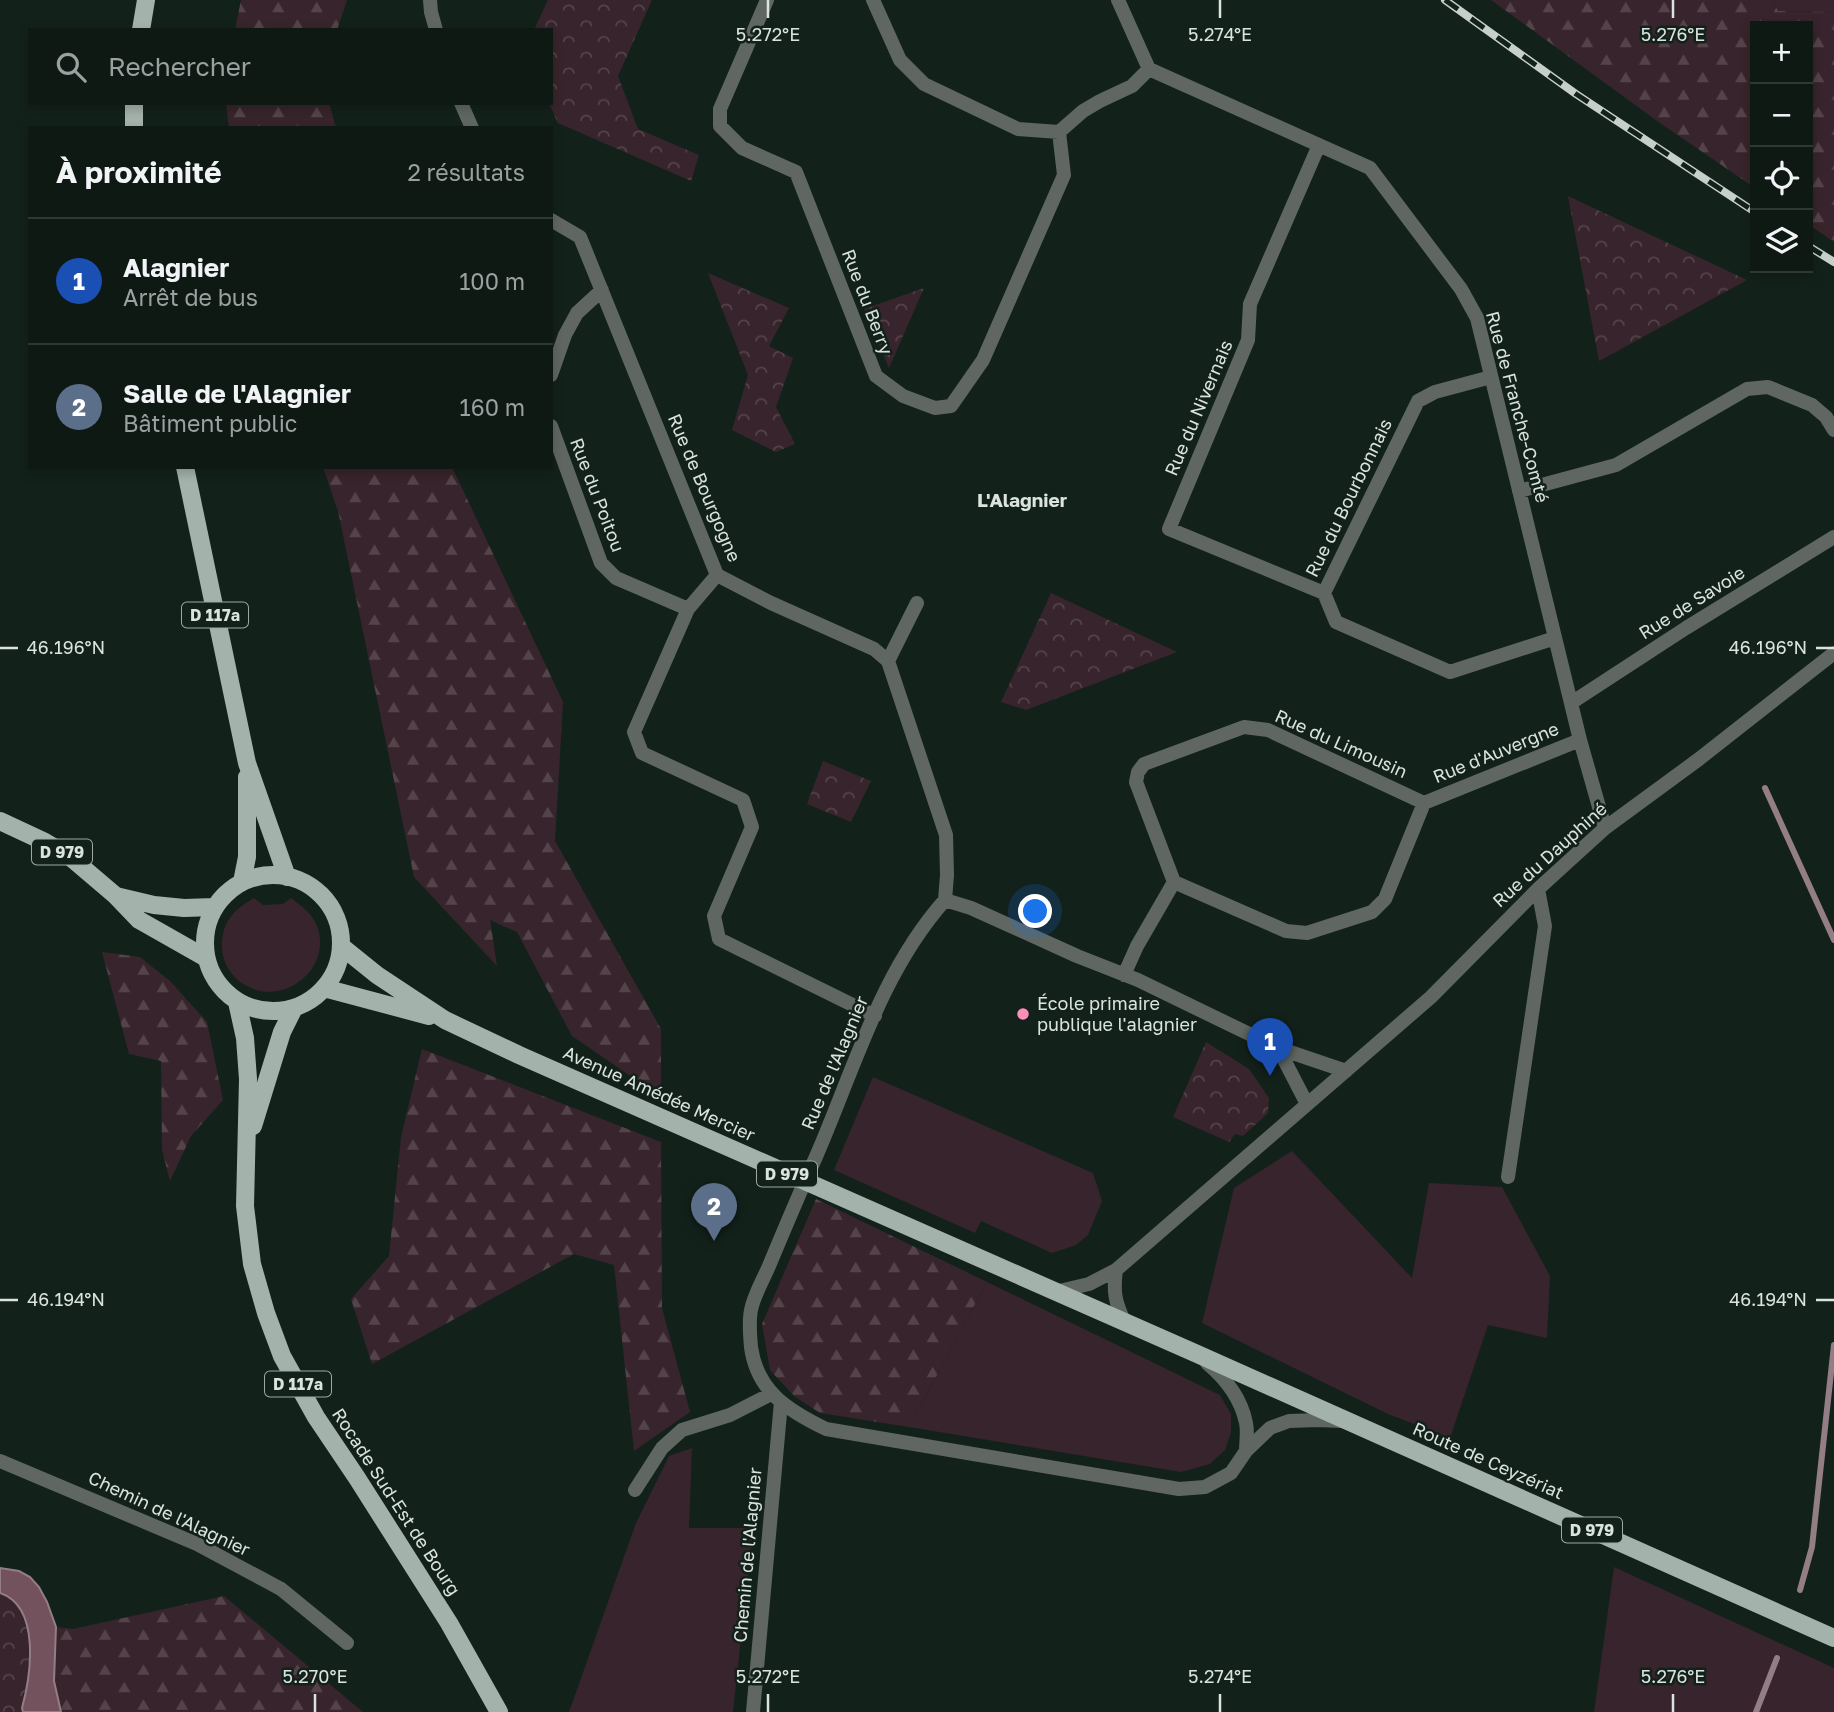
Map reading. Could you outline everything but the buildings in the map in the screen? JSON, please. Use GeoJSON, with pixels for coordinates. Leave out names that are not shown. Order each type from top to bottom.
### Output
{"type":"FeatureCollection","features":[{"type":"Feature","properties":{"kind":"main road"},"geometry":{"type":"LineString","coordinates":[[141,28],[146,0]]}},
{"type":"Feature","properties":{"kind":"main road"},"geometry":{"type":"LineString","coordinates":[[134,105],[134,126]]}},
{"type":"Feature","properties":{"kind":"main road","name":"D 117a"},"geometry":{"type":"LineString","coordinates":[[185,469],[247,763],[287,877]]}},
{"type":"Feature","properties":{"kind":"main road","name":"D 117a"},"geometry":{"type":"LineString","coordinates":[[242,882],[247,857],[247,763]]}},
{"type":"Feature","properties":{"kind":"main road","name":"D 979"},"geometry":{"type":"LineString","coordinates":[[0,821],[69,856],[116,896],[139,920],[206,958]]}},
{"type":"Feature","properties":{"kind":"main road"},"geometry":{"type":"LineString","coordinates":[[264,876],[287,877],[305,883],[320,894],[332,909],[339,927],[341,946],[336,968],[324,988],[311,1000],[294,1008],[275,1011],[255,1009],[237,1002],[226,993],[210,971],[204,941],[207,923],[214,907],[231,889],[242,882],[264,876]]}},
{"type":"Feature","properties":{"kind":"main road","name":"D 979"},"geometry":{"type":"LineString","coordinates":[[116,896],[154,905],[214,907]]}},
{"type":"Feature","properties":{"kind":"main road","name":"Avenue Amédée Mercier"},"geometry":{"type":"LineString","coordinates":[[341,946],[377,975],[445,1020],[1125,1323]]}},
{"type":"Feature","properties":{"kind":"main road","name":"Avenue Amédée Mercier"},"geometry":{"type":"LineString","coordinates":[[324,988],[445,1020]]}},
{"type":"Feature","properties":{"kind":"main road","name":"D 117a"},"geometry":{"type":"LineString","coordinates":[[237,1002],[248,1079],[247,1146]]}},
{"type":"Feature","properties":{"kind":"main road","name":"D 117a"},"geometry":{"type":"LineString","coordinates":[[247,1146],[282,1032],[294,1008]]}},
{"type":"Feature","properties":{"kind":"main road","name":"Rocade Sud-Est de Bourg"},"geometry":{"type":"LineString","coordinates":[[247,1146],[245,1206],[251,1264],[282,1356],[316,1417],[365,1489],[449,1623],[499,1712]]}},
{"type":"Feature","properties":{"kind":"main road","name":"Route de Ceyzériat"},"geometry":{"type":"LineString","coordinates":[[1125,1323],[1834,1638]]}},
{"type":"Feature","properties":{"kind":"street"},"geometry":{"type":"LineString","coordinates":[[430,0],[435,28]]}},
{"type":"Feature","properties":{"kind":"street","name":"Rue du Berry"},"geometry":{"type":"LineString","coordinates":[[767,0],[720,109],[720,126],[742,148],[796,172],[876,376],[904,396],[935,408],[951,406],[983,360],[1063,175],[1059,132]]}},
{"type":"Feature","properties":{"kind":"street"},"geometry":{"type":"LineString","coordinates":[[873,0],[900,60],[924,84],[1018,129],[1059,132],[1083,111],[1132,86],[1149,69],[1118,0]]}},
{"type":"Feature","properties":{"kind":"street","name":"Rue de Franche-Comté"},"geometry":{"type":"LineString","coordinates":[[1149,69],[1370,168],[1461,289],[1477,318],[1580,740],[1605,828]]}},
{"type":"Feature","properties":{"kind":"street"},"geometry":{"type":"LineString","coordinates":[[462,105],[471,126]]}},
{"type":"Feature","properties":{"kind":"street","name":"Rue du Nivernais"},"geometry":{"type":"LineString","coordinates":[[1319,145],[1250,304],[1248,340],[1169,529],[1324,593]]}},
{"type":"Feature","properties":{"kind":"street","name":"Rue de Bourgogne"},"geometry":{"type":"LineString","coordinates":[[553,221],[580,237],[717,575],[771,603],[874,649],[888,661]]}},
{"type":"Feature","properties":{"kind":"street"},"geometry":{"type":"LineString","coordinates":[[553,369],[565,335],[577,313],[602,290]]}},
{"type":"Feature","properties":{"kind":"street","name":"Rue du Bourbonnais"},"geometry":{"type":"LineString","coordinates":[[1491,377],[1436,392],[1418,401],[1324,593],[1336,622],[1450,672],[1555,638]]}},
{"type":"Feature","properties":{"kind":"street"},"geometry":{"type":"LineString","coordinates":[[1519,491],[1616,465],[1747,389],[1768,387],[1812,405],[1826,417],[1834,430]]}},
{"type":"Feature","properties":{"kind":"street","name":"Rue du Poitou"},"geometry":{"type":"LineString","coordinates":[[553,431],[601,563],[615,578],[688,609]]}},
{"type":"Feature","properties":{"kind":"street","name":"Rue de Savoie"},"geometry":{"type":"LineString","coordinates":[[1571,703],[1834,537]]}},
{"type":"Feature","properties":{"kind":"street"},"geometry":{"type":"LineString","coordinates":[[717,575],[688,609],[634,732],[642,753],[743,800],[752,827],[714,916],[719,939],[875,1016]]}},
{"type":"Feature","properties":{"kind":"street"},"geometry":{"type":"LineString","coordinates":[[917,603],[888,661],[946,835],[945,900],[971,908],[1124,975],[1278,1048],[1346,1071]]}},
{"type":"Feature","properties":{"kind":"street","name":"Rue du Dauphiné"},"geometry":{"type":"LineString","coordinates":[[1307,1104],[1431,997],[1538,889],[1605,828],[1699,759],[1834,653]]}},
{"type":"Feature","properties":{"kind":"street","name":"Rue du Limousin"},"geometry":{"type":"LineString","coordinates":[[1174,882],[1136,782],[1138,772],[1144,764],[1244,727],[1268,730],[1424,803]]}},
{"type":"Feature","properties":{"kind":"street","name":"Rue d'Auvergne"},"geometry":{"type":"LineString","coordinates":[[1174,882],[1286,931],[1307,933],[1372,912],[1385,899],[1424,803],[1580,740]]}},
{"type":"Feature","properties":{"kind":"street"},"geometry":{"type":"LineString","coordinates":[[1124,975],[1137,946],[1174,882]]}},
{"type":"Feature","properties":{"kind":"street"},"geometry":{"type":"LineString","coordinates":[[1508,1177],[1545,926],[1538,889]]}},
{"type":"Feature","properties":{"kind":"street","name":"Rue de l'Alagnier"},"geometry":{"type":"LineString","coordinates":[[945,900],[925,922],[901,958],[853,1065],[751,1311],[751,1348],[756,1366],[776,1398],[797,1415],[826,1429],[1179,1489],[1205,1487],[1231,1473],[1246,1451],[1270,1428],[1289,1421],[1351,1422]]}},
{"type":"Feature","properties":{"kind":"street"},"geometry":{"type":"LineString","coordinates":[[1055,1292],[1089,1284],[1116,1270],[1307,1104],[1278,1048]]}},
{"type":"Feature","properties":{"kind":"street"},"geometry":{"type":"LineString","coordinates":[[1116,1270],[1114,1289],[1125,1323]]}},
{"type":"Feature","properties":{"kind":"street"},"geometry":{"type":"LineString","coordinates":[[1195,1353],[1223,1376],[1234,1393],[1246,1423],[1246,1451]]}},
{"type":"Feature","properties":{"kind":"street"},"geometry":{"type":"LineString","coordinates":[[635,1490],[662,1448],[682,1430],[776,1398]]}},
{"type":"Feature","properties":{"kind":"street","name":"Chemin de l'Alagnier"},"geometry":{"type":"LineString","coordinates":[[752,1712],[776,1398]]}},
{"type":"Feature","properties":{"kind":"street","name":"Chemin de l'Alagnier"},"geometry":{"type":"LineString","coordinates":[[0,1461],[197,1544],[281,1589],[347,1643]]}},
{"type":"Feature","properties":{"kind":"green space"},"geometry":{"type":"Polygon","coordinates":[[[241,0],[347,0],[338,28],[235,28],[241,0]]]}},
{"type":"Feature","properties":{"kind":"green space"},"geometry":{"type":"Polygon","coordinates":[[[548,0],[652,0],[618,76],[638,129],[699,155],[691,181],[558,123],[550,105],[553,105],[553,28],[535,28],[548,0]]]}},
{"type":"Feature","properties":{"kind":"green space"},"geometry":{"type":"Polygon","coordinates":[[[1491,0],[1773,0],[1778,11],[1834,12],[1834,242],[1813,227],[1813,21],[1750,21],[1750,185],[1491,0]]]}},
{"type":"Feature","properties":{"kind":"green space"},"geometry":{"type":"Polygon","coordinates":[[[1773,0],[1834,0],[1834,12],[1778,11],[1773,0]]]}},
{"type":"Feature","properties":{"kind":"green space"},"geometry":{"type":"Polygon","coordinates":[[[226,105],[330,105],[335,126],[229,126],[226,105]]]}},
{"type":"Feature","properties":{"kind":"green space"},"geometry":{"type":"Polygon","coordinates":[[[1568,196],[1747,280],[1599,361],[1568,196]]]}},
{"type":"Feature","properties":{"kind":"green space"},"geometry":{"type":"Polygon","coordinates":[[[708,273],[789,308],[769,346],[793,358],[776,407],[795,444],[776,452],[732,430],[748,375],[708,273]]]}},
{"type":"Feature","properties":{"kind":"green space"},"geometry":{"type":"Polygon","coordinates":[[[924,288],[889,368],[864,309],[924,288]]]}},
{"type":"Feature","properties":{"kind":"green space"},"geometry":{"type":"Polygon","coordinates":[[[324,469],[453,469],[563,702],[555,841],[661,1029],[661,1097],[572,1036],[517,932],[490,920],[497,966],[414,877],[338,511],[324,469]]]}},
{"type":"Feature","properties":{"kind":"green space"},"geometry":{"type":"Polygon","coordinates":[[[1051,593],[1177,652],[1026,710],[1001,702],[1051,593]]]}},
{"type":"Feature","properties":{"kind":"green space"},"geometry":{"type":"Polygon","coordinates":[[[823,761],[871,781],[851,822],[807,804],[823,761]]]}},
{"type":"Feature","properties":{"kind":"green space"},"geometry":{"type":"Polygon","coordinates":[[[254,898],[263,905],[283,904],[291,898],[314,920],[320,937],[319,953],[313,967],[302,979],[288,988],[272,992],[256,990],[239,981],[224,959],[222,943],[225,928],[236,911],[254,898]]]}},
{"type":"Feature","properties":{"kind":"green space"},"geometry":{"type":"Polygon","coordinates":[[[102,952],[140,957],[170,981],[207,1022],[223,1100],[191,1136],[170,1181],[162,1150],[161,1061],[129,1054],[102,952]]]}},
{"type":"Feature","properties":{"kind":"green space"},"geometry":{"type":"Polygon","coordinates":[[[1206,1042],[1249,1069],[1269,1098],[1268,1113],[1243,1136],[1235,1134],[1229,1142],[1173,1117],[1206,1042]]]}},
{"type":"Feature","properties":{"kind":"green space"},"geometry":{"type":"Polygon","coordinates":[[[422,1049],[661,1142],[662,1308],[690,1412],[634,1451],[614,1265],[574,1254],[372,1364],[351,1299],[389,1256],[401,1137],[422,1049]]]}},
{"type":"Feature","properties":{"kind":"green space"},"geometry":{"type":"Polygon","coordinates":[[[873,1077],[1093,1173],[1102,1201],[1088,1235],[1076,1245],[1052,1253],[981,1221],[975,1233],[834,1170],[873,1077]]]}},
{"type":"Feature","properties":{"kind":"green space"},"geometry":{"type":"Polygon","coordinates":[[[1292,1151],[1412,1278],[1429,1183],[1502,1187],[1550,1276],[1547,1338],[1488,1325],[1450,1438],[1388,1414],[1202,1323],[1234,1188],[1292,1151]]]}},
{"type":"Feature","properties":{"kind":"green space"},"geometry":{"type":"Polygon","coordinates":[[[816,1199],[987,1282],[909,1427],[820,1413],[794,1396],[770,1370],[762,1324],[816,1199]]]}},
{"type":"Feature","properties":{"kind":"green space"},"geometry":{"type":"Polygon","coordinates":[[[987,1282],[1220,1395],[1231,1414],[1231,1432],[1225,1450],[1210,1464],[1181,1472],[909,1427],[987,1282]]]}},
{"type":"Feature","properties":{"kind":"green space"},"geometry":{"type":"Polygon","coordinates":[[[692,1448],[689,1528],[753,1528],[733,1712],[569,1712],[636,1523],[669,1456],[692,1448]]]}},
{"type":"Feature","properties":{"kind":"green space"},"geometry":{"type":"Polygon","coordinates":[[[1614,1567],[1834,1668],[1834,1712],[1594,1712],[1614,1567]]]}},
{"type":"Feature","properties":{"kind":"green space"},"geometry":{"type":"Polygon","coordinates":[[[0,1593],[13,1601],[22,1613],[27,1627],[30,1661],[23,1712],[0,1712],[0,1593]]]}},
{"type":"Feature","properties":{"kind":"green space"},"geometry":{"type":"Polygon","coordinates":[[[224,1596],[363,1712],[61,1712],[54,1681],[56,1627],[73,1629],[224,1596]]]}},
{"type":"Feature","properties":{"kind":"shaded area"},"geometry":{"type":"Polygon","coordinates":[[[0,1568],[19,1571],[30,1577],[47,1602],[56,1627],[54,1681],[61,1712],[23,1712],[30,1643],[22,1612],[13,1601],[0,1593],[0,1568]]]}},
{"type":"Feature","properties":{"kind":"waterway"},"geometry":{"type":"LineString","coordinates":[[1765,788],[1834,940]]}},
{"type":"Feature","properties":{"kind":"waterway"},"geometry":{"type":"LineString","coordinates":[[1800,1590],[1812,1547],[1834,1345]]}},
{"type":"Feature","properties":{"kind":"waterway"},"geometry":{"type":"LineString","coordinates":[[1756,1712],[1777,1658]]}},
{"type":"Feature","properties":{"kind":"railway"},"geometry":{"type":"LineString","coordinates":[[1445,0],[1576,94],[1752,210]]}},
{"type":"Feature","properties":{"kind":"railway"},"geometry":{"type":"LineString","coordinates":[[1813,249],[1834,262]]}},
{"type":"Feature","properties":{"kind":"place","name":"École primaire publique l'alagnier"},"geometry":{"type":"Point","coordinates":[1023,1014]}},
{"type":"Feature","properties":{"kind":"place","name":"Alagnier"},"geometry":{"type":"Point","coordinates":[1270,1076]}},
{"type":"Feature","properties":{"kind":"place","name":"Salle de l'Alagnier"},"geometry":{"type":"Point","coordinates":[714,1241]}},
{"type":"Feature","properties":{"kind":"district","name":"L'Alagnier"},"geometry":{"type":"Point","coordinates":[1022,500]}}]}
